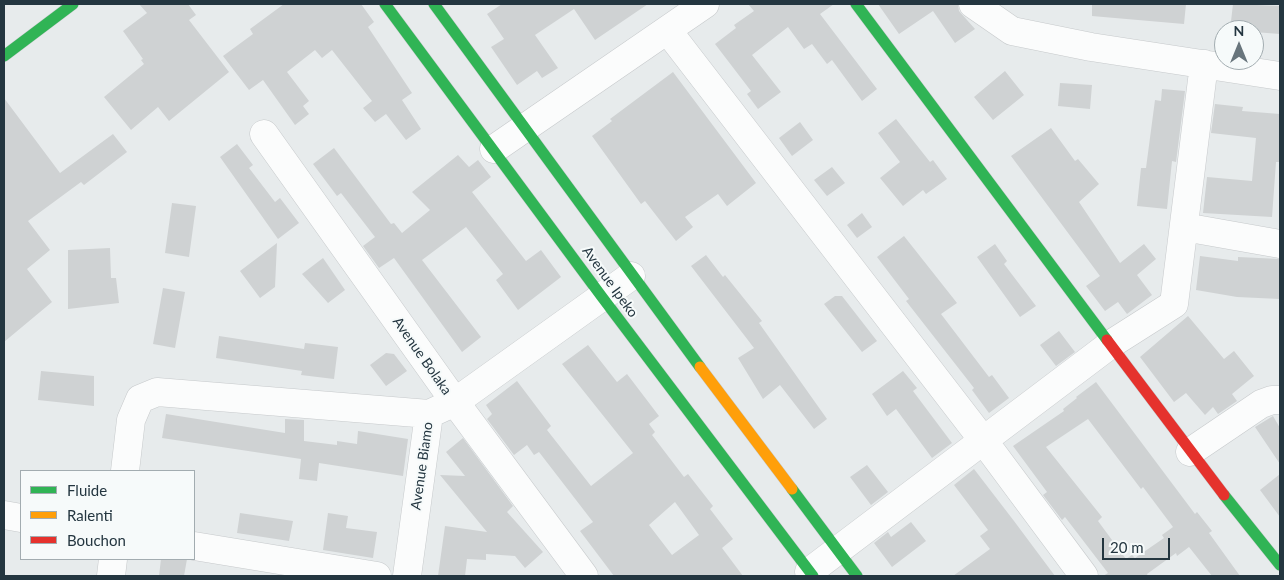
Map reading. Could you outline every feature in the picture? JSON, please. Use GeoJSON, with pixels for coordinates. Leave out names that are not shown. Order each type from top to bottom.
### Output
{"type":"FeatureCollection","features":[{"type":"Feature","properties":{"kind":"street"},"geometry":{"type":"LineString","coordinates":[[4,56],[72,4]]}},
{"type":"Feature","properties":{"kind":"street","name":"Avenue Ipeko"},"geometry":{"type":"LineString","coordinates":[[385,4],[417,39],[494,149],[602,297],[811,574]]}},
{"type":"Feature","properties":{"kind":"street","name":"Avenue Ipeko"},"geometry":{"type":"LineString","coordinates":[[434,4],[441,23],[525,126],[631,276],[857,576]]}},
{"type":"Feature","properties":{"kind":"street"},"geometry":{"type":"LineString","coordinates":[[494,149],[706,4]]}},
{"type":"Feature","properties":{"kind":"street"},"geometry":{"type":"LineString","coordinates":[[856,4],[1190,452],[1280,565]]}},
{"type":"Feature","properties":{"kind":"street"},"geometry":{"type":"LineString","coordinates":[[973,4],[1012,31],[1091,47],[1280,76]]}},
{"type":"Feature","properties":{"kind":"street"},"geometry":{"type":"LineString","coordinates":[[668,31],[983,440],[1084,576]]}},
{"type":"Feature","properties":{"kind":"street"},"geometry":{"type":"LineString","coordinates":[[811,574],[836,549],[1111,344],[1174,304],[1204,64]]}},
{"type":"Feature","properties":{"kind":"street","name":"Avenue Bolaka"},"geometry":{"type":"LineString","coordinates":[[264,134],[455,402],[584,576]]}},
{"type":"Feature","properties":{"kind":"street"},"geometry":{"type":"LineString","coordinates":[[1184,227],[1280,244]]}},
{"type":"Feature","properties":{"kind":"street","name":"Avenue Biamo"},"geometry":{"type":"LineString","coordinates":[[407,576],[429,414],[455,402],[631,276]]}},
{"type":"Feature","properties":{"kind":"street"},"geometry":{"type":"LineString","coordinates":[[125,470],[131,420],[140,400],[157,392],[429,414]]}},
{"type":"Feature","properties":{"kind":"street"},"geometry":{"type":"LineString","coordinates":[[1190,452],[1261,404],[1272,400],[1280,400]]}},
{"type":"Feature","properties":{"kind":"street"},"geometry":{"type":"LineString","coordinates":[[4,515],[20,518]]}},
{"type":"Feature","properties":{"kind":"street"},"geometry":{"type":"LineString","coordinates":[[195,546],[377,576]]}},
{"type":"Feature","properties":{"kind":"street"},"geometry":{"type":"LineString","coordinates":[[110,576],[113,560]]}},
{"type":"Feature","properties":{"kind":"building"},"geometry":{"type":"Polygon","coordinates":[[[139,4],[188,4],[196,15],[189,20],[229,72],[169,121],[158,107],[131,130],[104,97],[144,64],[141,60],[143,59],[123,31],[147,13],[139,4]]]}},
{"type":"Feature","properties":{"kind":"building"},"geometry":{"type":"Polygon","coordinates":[[[284,4],[361,4],[374,22],[368,27],[412,93],[402,100],[421,129],[406,140],[386,114],[375,122],[363,108],[372,101],[332,50],[322,58],[315,50],[287,72],[309,101],[303,106],[309,114],[295,125],[263,80],[249,90],[223,56],[253,34],[250,29],[284,4]]]}},
{"type":"Feature","properties":{"kind":"building"},"geometry":{"type":"Polygon","coordinates":[[[502,4],[648,4],[595,40],[574,9],[535,35],[558,68],[542,78],[537,71],[517,85],[491,47],[504,39],[487,14],[502,4]]]}},
{"type":"Feature","properties":{"kind":"building"},"geometry":{"type":"Polygon","coordinates":[[[748,4],[834,4],[820,14],[877,89],[862,101],[832,60],[827,64],[812,44],[804,49],[788,27],[752,55],[781,92],[758,109],[747,94],[751,91],[715,44],[736,28],[734,25],[754,11],[748,4]]]}},
{"type":"Feature","properties":{"kind":"building"},"geometry":{"type":"Polygon","coordinates":[[[878,4],[958,4],[959,11],[975,29],[955,43],[933,11],[899,34],[878,4]]]}},
{"type":"Feature","properties":{"kind":"building"},"geometry":{"type":"Polygon","coordinates":[[[1092,4],[1186,4],[1184,24],[1092,16],[1092,4]]]}},
{"type":"Feature","properties":{"kind":"building"},"geometry":{"type":"Polygon","coordinates":[[[1233,4],[1280,6],[1280,34],[1264,33],[1264,20],[1231,20],[1233,4]]]}},
{"type":"Feature","properties":{"kind":"building"},"geometry":{"type":"Polygon","coordinates":[[[1005,71],[1024,95],[993,120],[974,97],[1005,71]]]}},
{"type":"Feature","properties":{"kind":"building"},"geometry":{"type":"Polygon","coordinates":[[[673,72],[756,183],[727,206],[718,194],[685,217],[693,227],[676,241],[645,201],[641,204],[592,136],[612,121],[610,119],[673,72]]]}},
{"type":"Feature","properties":{"kind":"building"},"geometry":{"type":"Polygon","coordinates":[[[1060,83],[1092,85],[1090,109],[1058,106],[1060,83]]]}},
{"type":"Feature","properties":{"kind":"building"},"geometry":{"type":"Polygon","coordinates":[[[1162,89],[1185,91],[1176,162],[1172,161],[1167,209],[1137,206],[1141,168],[1146,168],[1155,100],[1161,101],[1162,89]]]}},
{"type":"Feature","properties":{"kind":"building"},"geometry":{"type":"Polygon","coordinates":[[[4,98],[60,173],[113,134],[127,152],[84,185],[81,182],[28,221],[50,250],[27,269],[52,302],[4,342],[4,98]]]}},
{"type":"Feature","properties":{"kind":"building"},"geometry":{"type":"Polygon","coordinates":[[[1215,104],[1243,107],[1242,111],[1280,114],[1280,153],[1279,162],[1276,162],[1272,217],[1203,213],[1207,177],[1252,181],[1256,138],[1211,133],[1215,104]]]}},
{"type":"Feature","properties":{"kind":"building"},"geometry":{"type":"Polygon","coordinates":[[[896,119],[930,162],[933,160],[947,179],[926,194],[923,190],[903,206],[880,178],[900,162],[878,133],[896,119]]]}},
{"type":"Feature","properties":{"kind":"building"},"geometry":{"type":"Polygon","coordinates":[[[800,122],[813,140],[792,156],[779,138],[800,122]]]}},
{"type":"Feature","properties":{"kind":"building"},"geometry":{"type":"Polygon","coordinates":[[[1051,128],[1075,161],[1078,159],[1099,184],[1079,202],[1120,263],[1144,244],[1156,259],[1137,275],[1152,295],[1127,314],[1118,302],[1105,311],[1086,286],[1100,276],[1011,156],[1051,128]]]}},
{"type":"Feature","properties":{"kind":"building"},"geometry":{"type":"Polygon","coordinates":[[[237,144],[253,165],[249,168],[275,202],[280,198],[299,223],[278,239],[220,157],[237,144]]]}},
{"type":"Feature","properties":{"kind":"building"},"geometry":{"type":"Polygon","coordinates":[[[334,148],[391,224],[394,223],[402,233],[430,210],[412,192],[458,155],[469,167],[478,160],[491,177],[472,192],[526,261],[541,250],[561,277],[518,310],[496,280],[503,274],[466,227],[422,260],[481,337],[462,352],[394,258],[379,268],[363,246],[375,237],[341,193],[337,196],[313,164],[334,148]]]}},
{"type":"Feature","properties":{"kind":"building"},"geometry":{"type":"Polygon","coordinates":[[[832,167],[845,183],[827,196],[814,180],[832,167]]]}},
{"type":"Feature","properties":{"kind":"building"},"geometry":{"type":"Polygon","coordinates":[[[172,203],[196,206],[189,257],[165,253],[172,203]]]}},
{"type":"Feature","properties":{"kind":"building"},"geometry":{"type":"Polygon","coordinates":[[[862,213],[872,227],[857,238],[847,225],[862,213]]]}},
{"type":"Feature","properties":{"kind":"building"},"geometry":{"type":"Polygon","coordinates":[[[904,236],[957,303],[941,314],[989,377],[992,375],[1009,398],[989,413],[972,390],[974,388],[906,301],[909,299],[877,257],[904,236]]]}},
{"type":"Feature","properties":{"kind":"building"},"geometry":{"type":"Polygon","coordinates":[[[277,243],[275,287],[260,298],[240,271],[277,243]]]}},
{"type":"Feature","properties":{"kind":"building"},"geometry":{"type":"Polygon","coordinates":[[[995,244],[1007,261],[1004,264],[1036,306],[1020,317],[977,257],[995,244]]]}},
{"type":"Feature","properties":{"kind":"building"},"geometry":{"type":"Polygon","coordinates":[[[110,248],[111,278],[116,278],[119,303],[68,309],[68,250],[110,248]]]}},
{"type":"Feature","properties":{"kind":"building"},"geometry":{"type":"Polygon","coordinates":[[[706,255],[723,277],[725,275],[762,321],[759,323],[827,419],[814,429],[780,385],[763,399],[738,358],[754,348],[691,266],[706,255]]]}},
{"type":"Feature","properties":{"kind":"building"},"geometry":{"type":"Polygon","coordinates":[[[1200,256],[1238,261],[1238,257],[1280,259],[1280,299],[1237,297],[1196,290],[1200,256]]]}},
{"type":"Feature","properties":{"kind":"building"},"geometry":{"type":"Polygon","coordinates":[[[323,258],[345,290],[328,303],[302,274],[323,258]]]}},
{"type":"Feature","properties":{"kind":"building"},"geometry":{"type":"Polygon","coordinates":[[[163,288],[185,292],[175,348],[153,344],[163,288]]]}},
{"type":"Feature","properties":{"kind":"building"},"geometry":{"type":"Polygon","coordinates":[[[835,296],[842,296],[877,341],[862,352],[824,304],[835,296]]]}},
{"type":"Feature","properties":{"kind":"building"},"geometry":{"type":"Polygon","coordinates":[[[1188,316],[1224,359],[1234,351],[1254,376],[1232,394],[1237,401],[1218,414],[1213,407],[1205,415],[1186,393],[1174,402],[1140,357],[1188,316]]]}},
{"type":"Feature","properties":{"kind":"building"},"geometry":{"type":"Polygon","coordinates":[[[1059,331],[1075,352],[1056,366],[1040,345],[1059,331]]]}},
{"type":"Feature","properties":{"kind":"building"},"geometry":{"type":"Polygon","coordinates":[[[219,336],[304,349],[305,343],[338,347],[334,379],[301,375],[302,371],[216,358],[219,336]]]}},
{"type":"Feature","properties":{"kind":"building"},"geometry":{"type":"Polygon","coordinates":[[[588,345],[617,382],[627,374],[659,416],[649,424],[655,432],[652,435],[684,477],[688,474],[713,506],[710,509],[733,539],[722,548],[743,576],[614,576],[580,531],[593,522],[539,452],[534,455],[527,445],[514,455],[487,419],[492,414],[486,405],[517,381],[551,426],[547,430],[591,486],[633,453],[562,364],[588,345]],[[675,502],[649,525],[672,555],[699,535],[675,502]]]}},
{"type":"Feature","properties":{"kind":"building"},"geometry":{"type":"Polygon","coordinates":[[[386,353],[394,354],[407,371],[386,386],[370,365],[386,353]]]}},
{"type":"Feature","properties":{"kind":"building"},"geometry":{"type":"Polygon","coordinates":[[[41,371],[94,376],[94,406],[38,400],[41,371]]]}},
{"type":"Feature","properties":{"kind":"building"},"geometry":{"type":"Polygon","coordinates":[[[903,371],[917,388],[913,391],[952,443],[932,458],[896,409],[887,416],[872,394],[903,371]]]}},
{"type":"Feature","properties":{"kind":"building"},"geometry":{"type":"Polygon","coordinates":[[[1096,382],[1195,514],[1197,512],[1212,531],[1209,533],[1240,576],[1212,576],[1189,547],[1177,556],[1176,553],[1147,574],[1148,576],[1103,576],[1108,573],[1065,517],[1062,520],[1043,495],[1047,492],[1013,446],[1064,411],[1063,409],[1096,382]],[[1088,419],[1046,447],[1102,517],[1098,521],[1126,559],[1132,555],[1135,558],[1164,538],[1162,535],[1173,527],[1143,487],[1141,489],[1088,419]]]}},
{"type":"Feature","properties":{"kind":"building"},"geometry":{"type":"Polygon","coordinates":[[[166,414],[285,433],[285,419],[304,420],[304,441],[337,445],[337,441],[357,444],[358,431],[408,439],[403,476],[319,463],[317,481],[299,479],[301,459],[162,438],[166,414]]]}},
{"type":"Feature","properties":{"kind":"building"},"geometry":{"type":"Polygon","coordinates":[[[1273,416],[1280,428],[1280,464],[1255,427],[1273,416]]]}},
{"type":"Feature","properties":{"kind":"building"},"geometry":{"type":"Polygon","coordinates":[[[463,438],[513,506],[507,512],[543,552],[525,568],[515,556],[486,554],[486,560],[467,559],[465,576],[438,576],[445,526],[487,532],[440,475],[465,476],[446,452],[463,438]]]}},
{"type":"Feature","properties":{"kind":"building"},"geometry":{"type":"Polygon","coordinates":[[[867,465],[888,492],[871,505],[850,477],[867,465]]]}},
{"type":"Feature","properties":{"kind":"building"},"geometry":{"type":"Polygon","coordinates":[[[974,469],[1055,576],[953,576],[990,549],[980,536],[988,530],[954,485],[974,469]]]}},
{"type":"Feature","properties":{"kind":"building"},"geometry":{"type":"Polygon","coordinates":[[[1280,474],[1280,517],[1260,490],[1280,474]]]}},
{"type":"Feature","properties":{"kind":"building"},"geometry":{"type":"Polygon","coordinates":[[[240,513],[293,521],[289,541],[237,533],[240,513]]]}},
{"type":"Feature","properties":{"kind":"building"},"geometry":{"type":"Polygon","coordinates":[[[328,513],[348,516],[346,528],[377,532],[373,558],[323,550],[328,513]]]}},
{"type":"Feature","properties":{"kind":"building"},"geometry":{"type":"Polygon","coordinates":[[[911,522],[926,541],[892,567],[874,543],[888,532],[891,537],[911,522]]]}},
{"type":"Feature","properties":{"kind":"building"},"geometry":{"type":"Polygon","coordinates":[[[161,560],[187,560],[184,576],[159,576],[161,560]]]}},
{"type":"Feature","properties":{"kind":"traffic: fast"},"geometry":{"type":"LineString","coordinates":[[4,56],[73,4]]}},
{"type":"Feature","properties":{"kind":"traffic: fast"},"geometry":{"type":"LineString","coordinates":[[385,4],[602,297],[813,576]]}},
{"type":"Feature","properties":{"kind":"traffic: fast"},"geometry":{"type":"LineString","coordinates":[[434,4],[700,367]]}},
{"type":"Feature","properties":{"kind":"traffic: fast"},"geometry":{"type":"LineString","coordinates":[[856,4],[1107,340]]}},
{"type":"Feature","properties":{"kind":"traffic: fast"},"geometry":{"type":"LineString","coordinates":[[792,489],[857,576]]}},
{"type":"Feature","properties":{"kind":"traffic: fast"},"geometry":{"type":"LineString","coordinates":[[1224,495],[1280,565]]}},
{"type":"Feature","properties":{"kind":"traffic: slow"},"geometry":{"type":"LineString","coordinates":[[700,367],[792,489]]}},
{"type":"Feature","properties":{"kind":"traffic: jam"},"geometry":{"type":"LineString","coordinates":[[1107,340],[1224,495]]}}]}
